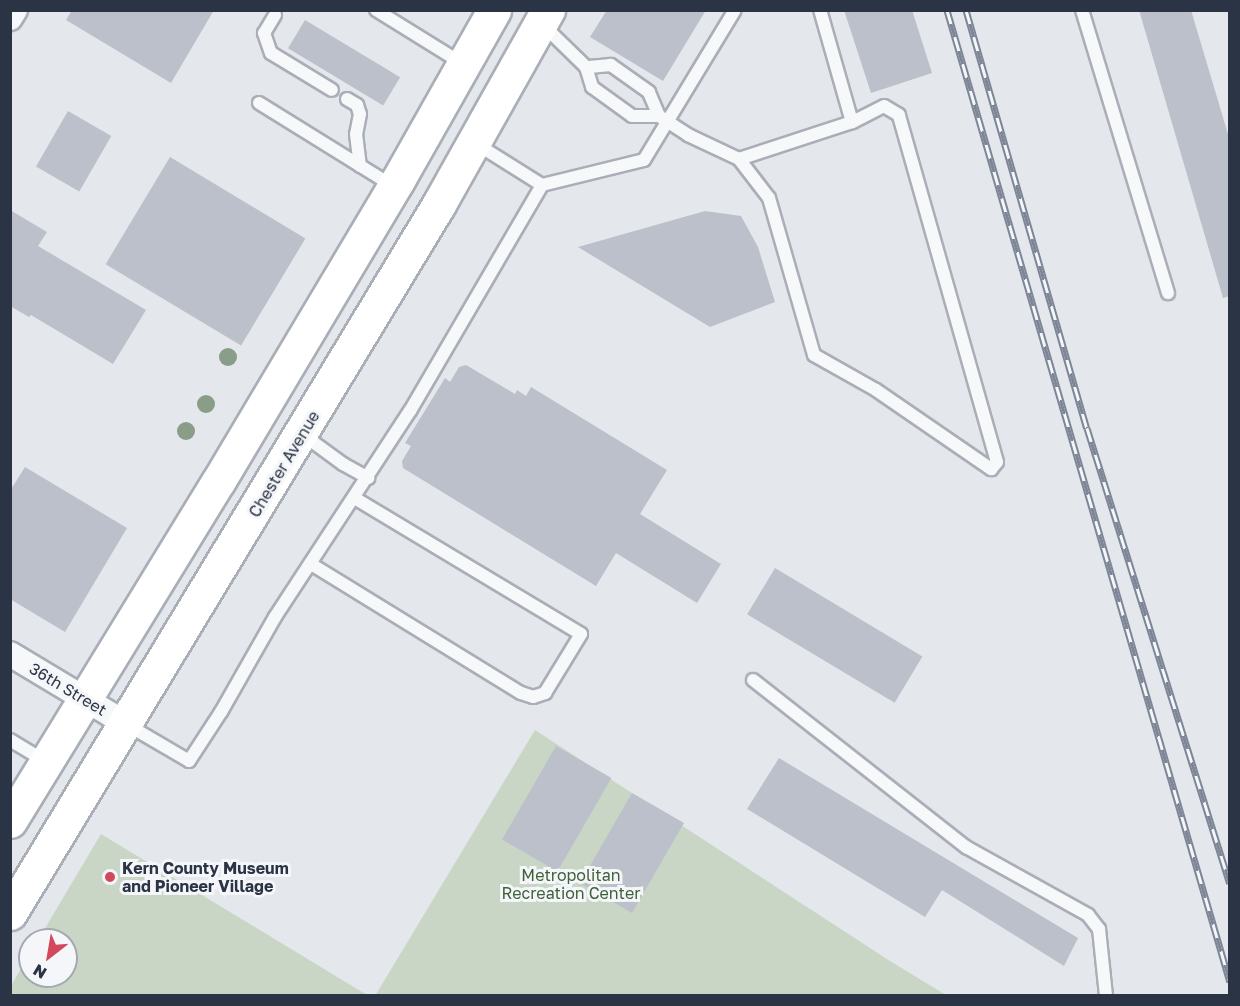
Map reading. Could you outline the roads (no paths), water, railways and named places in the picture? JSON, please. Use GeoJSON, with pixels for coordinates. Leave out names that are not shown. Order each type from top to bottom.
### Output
{"type":"FeatureCollection","features":[{"type":"Feature","properties":{"kind":"main road"},"geometry":{"type":"LineString","coordinates":[[10,821],[218,482],[394,186],[494,10]]}},
{"type":"Feature","properties":{"kind":"main road","name":"Chester Avenue"},"geometry":{"type":"LineString","coordinates":[[10,913],[302,434],[545,17]]}},
{"type":"Feature","properties":{"kind":"street"},"geometry":{"type":"LineString","coordinates":[[10,18],[15,10]]}},
{"type":"Feature","properties":{"kind":"street","name":"36th Street"},"geometry":{"type":"LineString","coordinates":[[10,654],[125,723]]}},
{"type":"Feature","properties":{"kind":"lane"},"geometry":{"type":"LineString","coordinates":[[376,10],[464,64]]}},
{"type":"Feature","properties":{"kind":"lane"},"geometry":{"type":"LineString","coordinates":[[474,142],[542,184],[644,160],[664,119],[735,10]]}},
{"type":"Feature","properties":{"kind":"lane"},"geometry":{"type":"LineString","coordinates":[[820,10],[852,122]]}},
{"type":"Feature","properties":{"kind":"lane"},"geometry":{"type":"LineString","coordinates":[[1082,10],[1168,293]]}},
{"type":"Feature","properties":{"kind":"lane"},"geometry":{"type":"LineString","coordinates":[[275,15],[264,33],[271,53],[332,90]]}},
{"type":"Feature","properties":{"kind":"lane"},"geometry":{"type":"LineString","coordinates":[[545,17],[586,67],[592,87],[632,116],[664,119]]}},
{"type":"Feature","properties":{"kind":"lane"},"geometry":{"type":"LineString","coordinates":[[586,67],[611,65],[649,92],[664,119],[688,135],[739,159],[769,198],[814,355],[876,390],[991,470],[997,462],[900,115],[884,106],[852,122],[739,159]]}},
{"type":"Feature","properties":{"kind":"lane"},"geometry":{"type":"LineString","coordinates":[[347,99],[357,105],[360,114],[356,134],[360,165]]}},
{"type":"Feature","properties":{"kind":"lane"},"geometry":{"type":"LineString","coordinates":[[259,103],[394,186]]}},
{"type":"Feature","properties":{"kind":"lane"},"geometry":{"type":"LineString","coordinates":[[125,723],[189,761],[221,712],[275,617],[369,478],[476,301],[542,184]]}},
{"type":"Feature","properties":{"kind":"lane"},"geometry":{"type":"LineString","coordinates":[[302,434],[343,464],[369,478]]}},
{"type":"Feature","properties":{"kind":"lane"},"geometry":{"type":"LineString","coordinates":[[311,564],[521,693],[533,697],[545,693],[581,634],[356,498]]}},
{"type":"Feature","properties":{"kind":"lane"},"geometry":{"type":"LineString","coordinates":[[753,680],[966,847],[1088,915],[1100,929],[1106,996]]}},
{"type":"Feature","properties":{"kind":"lane"},"geometry":{"type":"LineString","coordinates":[[10,740],[46,762]]}},
{"type":"Feature","properties":{"kind":"railway"},"geometry":{"type":"LineString","coordinates":[[947,10],[1230,982]]}},
{"type":"Feature","properties":{"kind":"railway"},"geometry":{"type":"LineString","coordinates":[[966,10],[1087,428],[1230,883]]}},
{"type":"Feature","properties":{"kind":"place","name":"Kern County Museum and Pioneer Village"},"geometry":{"type":"Point","coordinates":[110,877]}},
{"type":"Feature","properties":{"kind":"park label","name":"Metropolitan Recreation Center"},"geometry":{"type":"Point","coordinates":[571,884]}}]}
